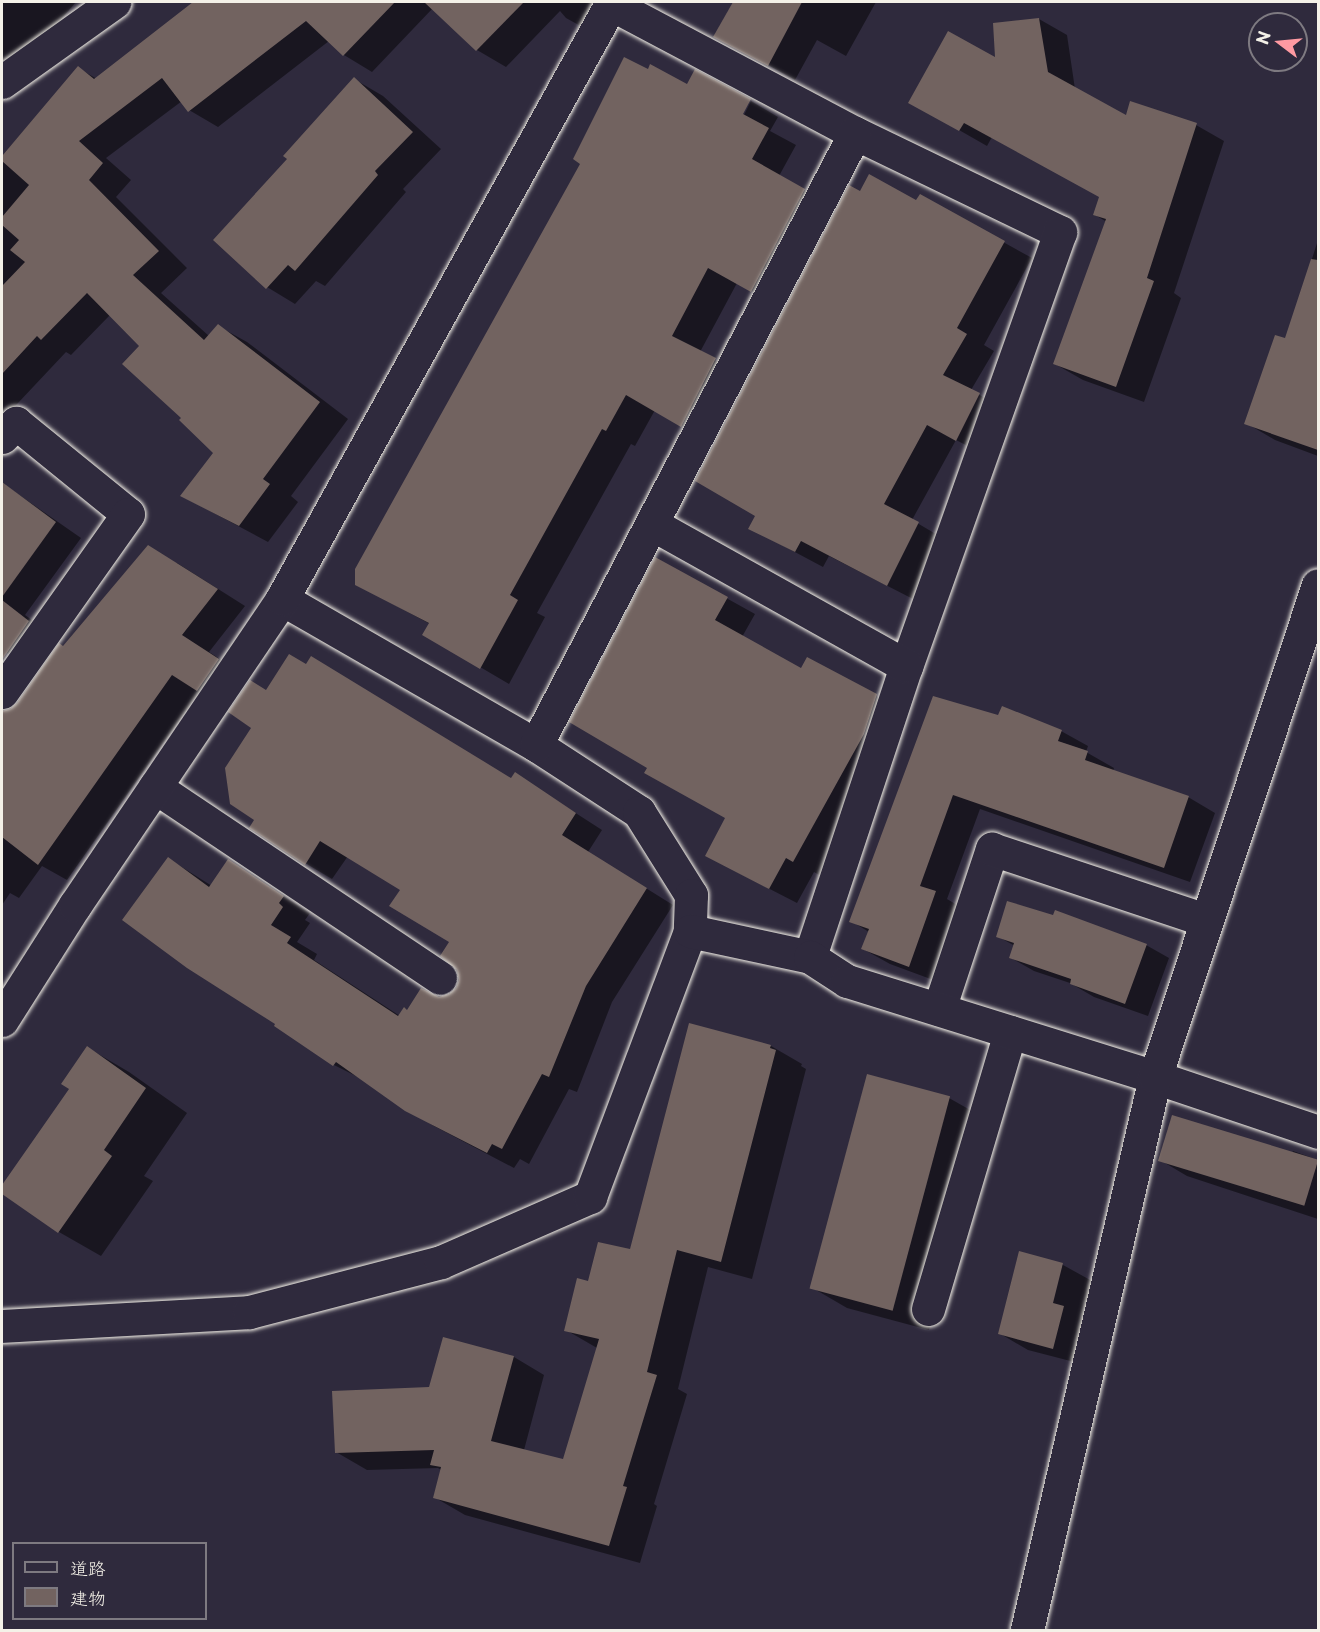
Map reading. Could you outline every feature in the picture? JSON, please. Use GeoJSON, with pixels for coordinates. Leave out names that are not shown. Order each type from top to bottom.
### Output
{"type":"FeatureCollection","features":[{"type":"Feature","properties":{"kind":"street"},"geometry":{"type":"LineString","coordinates":[[2,82],[114,2]]}},
{"type":"Feature","properties":{"kind":"street"},"geometry":{"type":"LineString","coordinates":[[2,1020],[11,984],[155,787],[282,599],[612,3],[855,133],[1060,232],[906,666],[810,957]]}},
{"type":"Feature","properties":{"kind":"street"},"geometry":{"type":"LineString","coordinates":[[536,745],[855,133]]}},
{"type":"Feature","properties":{"kind":"street"},"geometry":{"type":"LineString","coordinates":[[2,437],[16,423],[128,514],[2,692]]}},
{"type":"Feature","properties":{"kind":"street"},"geometry":{"type":"LineString","coordinates":[[652,524],[906,666]]}},
{"type":"Feature","properties":{"kind":"street"},"geometry":{"type":"LineString","coordinates":[[1027,1630],[1155,1077],[1318,585]]}},
{"type":"Feature","properties":{"kind":"street"},"geometry":{"type":"LineString","coordinates":[[2,1326],[249,1312],[441,1262],[590,1197],[690,932],[691,895],[639,812],[536,745],[282,599]]}},
{"type":"Feature","properties":{"kind":"street"},"geometry":{"type":"LineString","coordinates":[[155,787],[440,978]]}},
{"type":"Feature","properties":{"kind":"street"},"geometry":{"type":"LineString","coordinates":[[939,1009],[992,849],[1206,920]]}},
{"type":"Feature","properties":{"kind":"street"},"geometry":{"type":"LineString","coordinates":[[690,932],[810,957],[847,981],[1155,1077],[1318,1132]]}},
{"type":"Feature","properties":{"kind":"street"},"geometry":{"type":"LineString","coordinates":[[928,1309],[1010,1032]]}},
{"type":"Feature","properties":{"kind":"building"},"geometry":{"type":"Polygon","coordinates":[[[193,2],[395,2],[343,56],[306,21],[188,112],[162,78],[79,141],[103,163],[89,180],[159,251],[133,275],[204,340],[218,324],[320,402],[263,479],[270,484],[239,526],[180,496],[213,453],[179,420],[181,418],[122,364],[139,346],[87,293],[41,340],[37,336],[2,374],[2,286],[25,262],[10,250],[19,240],[2,225],[2,217],[29,185],[2,161],[2,156],[78,66],[94,79],[193,2]]]}},
{"type":"Feature","properties":{"kind":"building"},"geometry":{"type":"Polygon","coordinates":[[[424,2],[524,2],[476,51],[424,2]]]}},
{"type":"Feature","properties":{"kind":"building"},"geometry":{"type":"Polygon","coordinates":[[[733,2],[802,2],[768,66],[713,37],[733,2]]]}},
{"type":"Feature","properties":{"kind":"building"},"geometry":{"type":"Polygon","coordinates":[[[1039,18],[1048,72],[1126,115],[1130,101],[1197,123],[1147,278],[1154,281],[1116,387],[1053,364],[1106,219],[1093,215],[1099,197],[964,123],[959,131],[908,103],[948,31],[995,57],[993,23],[1039,18]]]}},
{"type":"Feature","properties":{"kind":"building"},"geometry":{"type":"Polygon","coordinates":[[[624,57],[648,69],[650,64],[687,84],[695,69],[751,99],[743,114],[769,128],[752,159],[805,189],[751,292],[708,268],[672,336],[716,358],[681,427],[626,395],[606,431],[602,429],[510,595],[518,600],[480,669],[422,635],[429,623],[355,585],[355,569],[580,164],[573,159],[624,57]]]}},
{"type":"Feature","properties":{"kind":"building"},"geometry":{"type":"Polygon","coordinates":[[[354,77],[413,132],[375,171],[378,175],[295,271],[288,265],[266,289],[213,240],[287,159],[283,156],[354,77]]]}},
{"type":"Feature","properties":{"kind":"building"},"geometry":{"type":"Polygon","coordinates":[[[869,174],[916,200],[920,194],[1005,241],[957,328],[967,334],[943,375],[980,393],[956,441],[927,425],[884,504],[919,522],[887,586],[801,541],[795,552],[748,529],[755,516],[695,481],[849,185],[860,191],[869,174]]]}},
{"type":"Feature","properties":{"kind":"building"},"geometry":{"type":"Polygon","coordinates":[[[1311,259],[1318,260],[1318,450],[1244,424],[1275,335],[1285,338],[1311,259]]]}},
{"type":"Feature","properties":{"kind":"building"},"geometry":{"type":"Polygon","coordinates":[[[2,482],[56,522],[2,597],[2,482]]]}},
{"type":"Feature","properties":{"kind":"building"},"geometry":{"type":"Polygon","coordinates":[[[148,545],[218,589],[182,635],[219,659],[197,691],[172,675],[38,865],[2,837],[2,711],[10,709],[17,703],[59,643],[63,646],[148,545]]]}},
{"type":"Feature","properties":{"kind":"building"},"geometry":{"type":"Polygon","coordinates":[[[655,557],[728,597],[715,620],[801,668],[807,657],[877,694],[864,734],[793,862],[786,858],[769,889],[705,856],[725,818],[644,773],[647,768],[569,722],[655,557]]]}},
{"type":"Feature","properties":{"kind":"building"},"geometry":{"type":"Polygon","coordinates":[[[2,600],[29,621],[2,660],[2,600]]]}},
{"type":"Feature","properties":{"kind":"building"},"geometry":{"type":"Polygon","coordinates":[[[289,654],[306,664],[311,656],[511,778],[515,772],[576,813],[562,835],[647,888],[586,986],[549,1077],[542,1074],[502,1149],[492,1144],[487,1153],[405,1111],[336,1062],[333,1066],[274,1026],[275,1024],[187,968],[122,920],[168,857],[209,887],[228,859],[284,896],[279,903],[283,907],[271,925],[291,937],[287,943],[398,1016],[404,1007],[407,1010],[421,988],[439,997],[449,994],[456,988],[459,980],[457,970],[440,956],[449,942],[389,906],[400,890],[320,841],[305,865],[249,828],[254,820],[230,804],[225,768],[251,728],[228,712],[250,680],[266,690],[289,654]]]}},
{"type":"Feature","properties":{"kind":"building"},"geometry":{"type":"Polygon","coordinates":[[[933,696],[998,715],[1002,706],[1062,730],[1058,741],[1088,751],[1085,760],[1189,796],[1164,868],[953,795],[920,886],[936,891],[909,967],[861,949],[869,929],[849,922],[933,696]]]}},
{"type":"Feature","properties":{"kind":"building"},"geometry":{"type":"Polygon","coordinates":[[[1007,901],[1053,915],[1055,910],[1147,944],[1125,1004],[1070,984],[1071,979],[1009,958],[1014,943],[996,937],[1007,901]]]}},
{"type":"Feature","properties":{"kind":"building"},"geometry":{"type":"Polygon","coordinates":[[[689,1023],[771,1045],[770,1048],[776,1050],[721,1262],[677,1250],[647,1372],[657,1375],[623,1486],[627,1487],[609,1546],[433,1498],[441,1467],[430,1465],[434,1450],[335,1453],[332,1391],[429,1387],[443,1337],[514,1356],[491,1441],[563,1459],[599,1339],[564,1331],[577,1278],[588,1281],[598,1242],[630,1249],[689,1023]]]}},
{"type":"Feature","properties":{"kind":"building"},"geometry":{"type":"Polygon","coordinates":[[[87,1046],[146,1088],[104,1150],[112,1156],[58,1233],[2,1194],[2,1185],[69,1089],[61,1084],[87,1046]]]}},
{"type":"Feature","properties":{"kind":"building"},"geometry":{"type":"Polygon","coordinates":[[[867,1074],[950,1096],[893,1311],[810,1288],[867,1074]]]}},
{"type":"Feature","properties":{"kind":"building"},"geometry":{"type":"Polygon","coordinates":[[[1172,1115],[1318,1160],[1304,1206],[1158,1161],[1172,1115]]]}},
{"type":"Feature","properties":{"kind":"building"},"geometry":{"type":"Polygon","coordinates":[[[1019,1251],[1063,1263],[1053,1303],[1064,1306],[1053,1349],[998,1334],[1019,1251]]]}}]}
